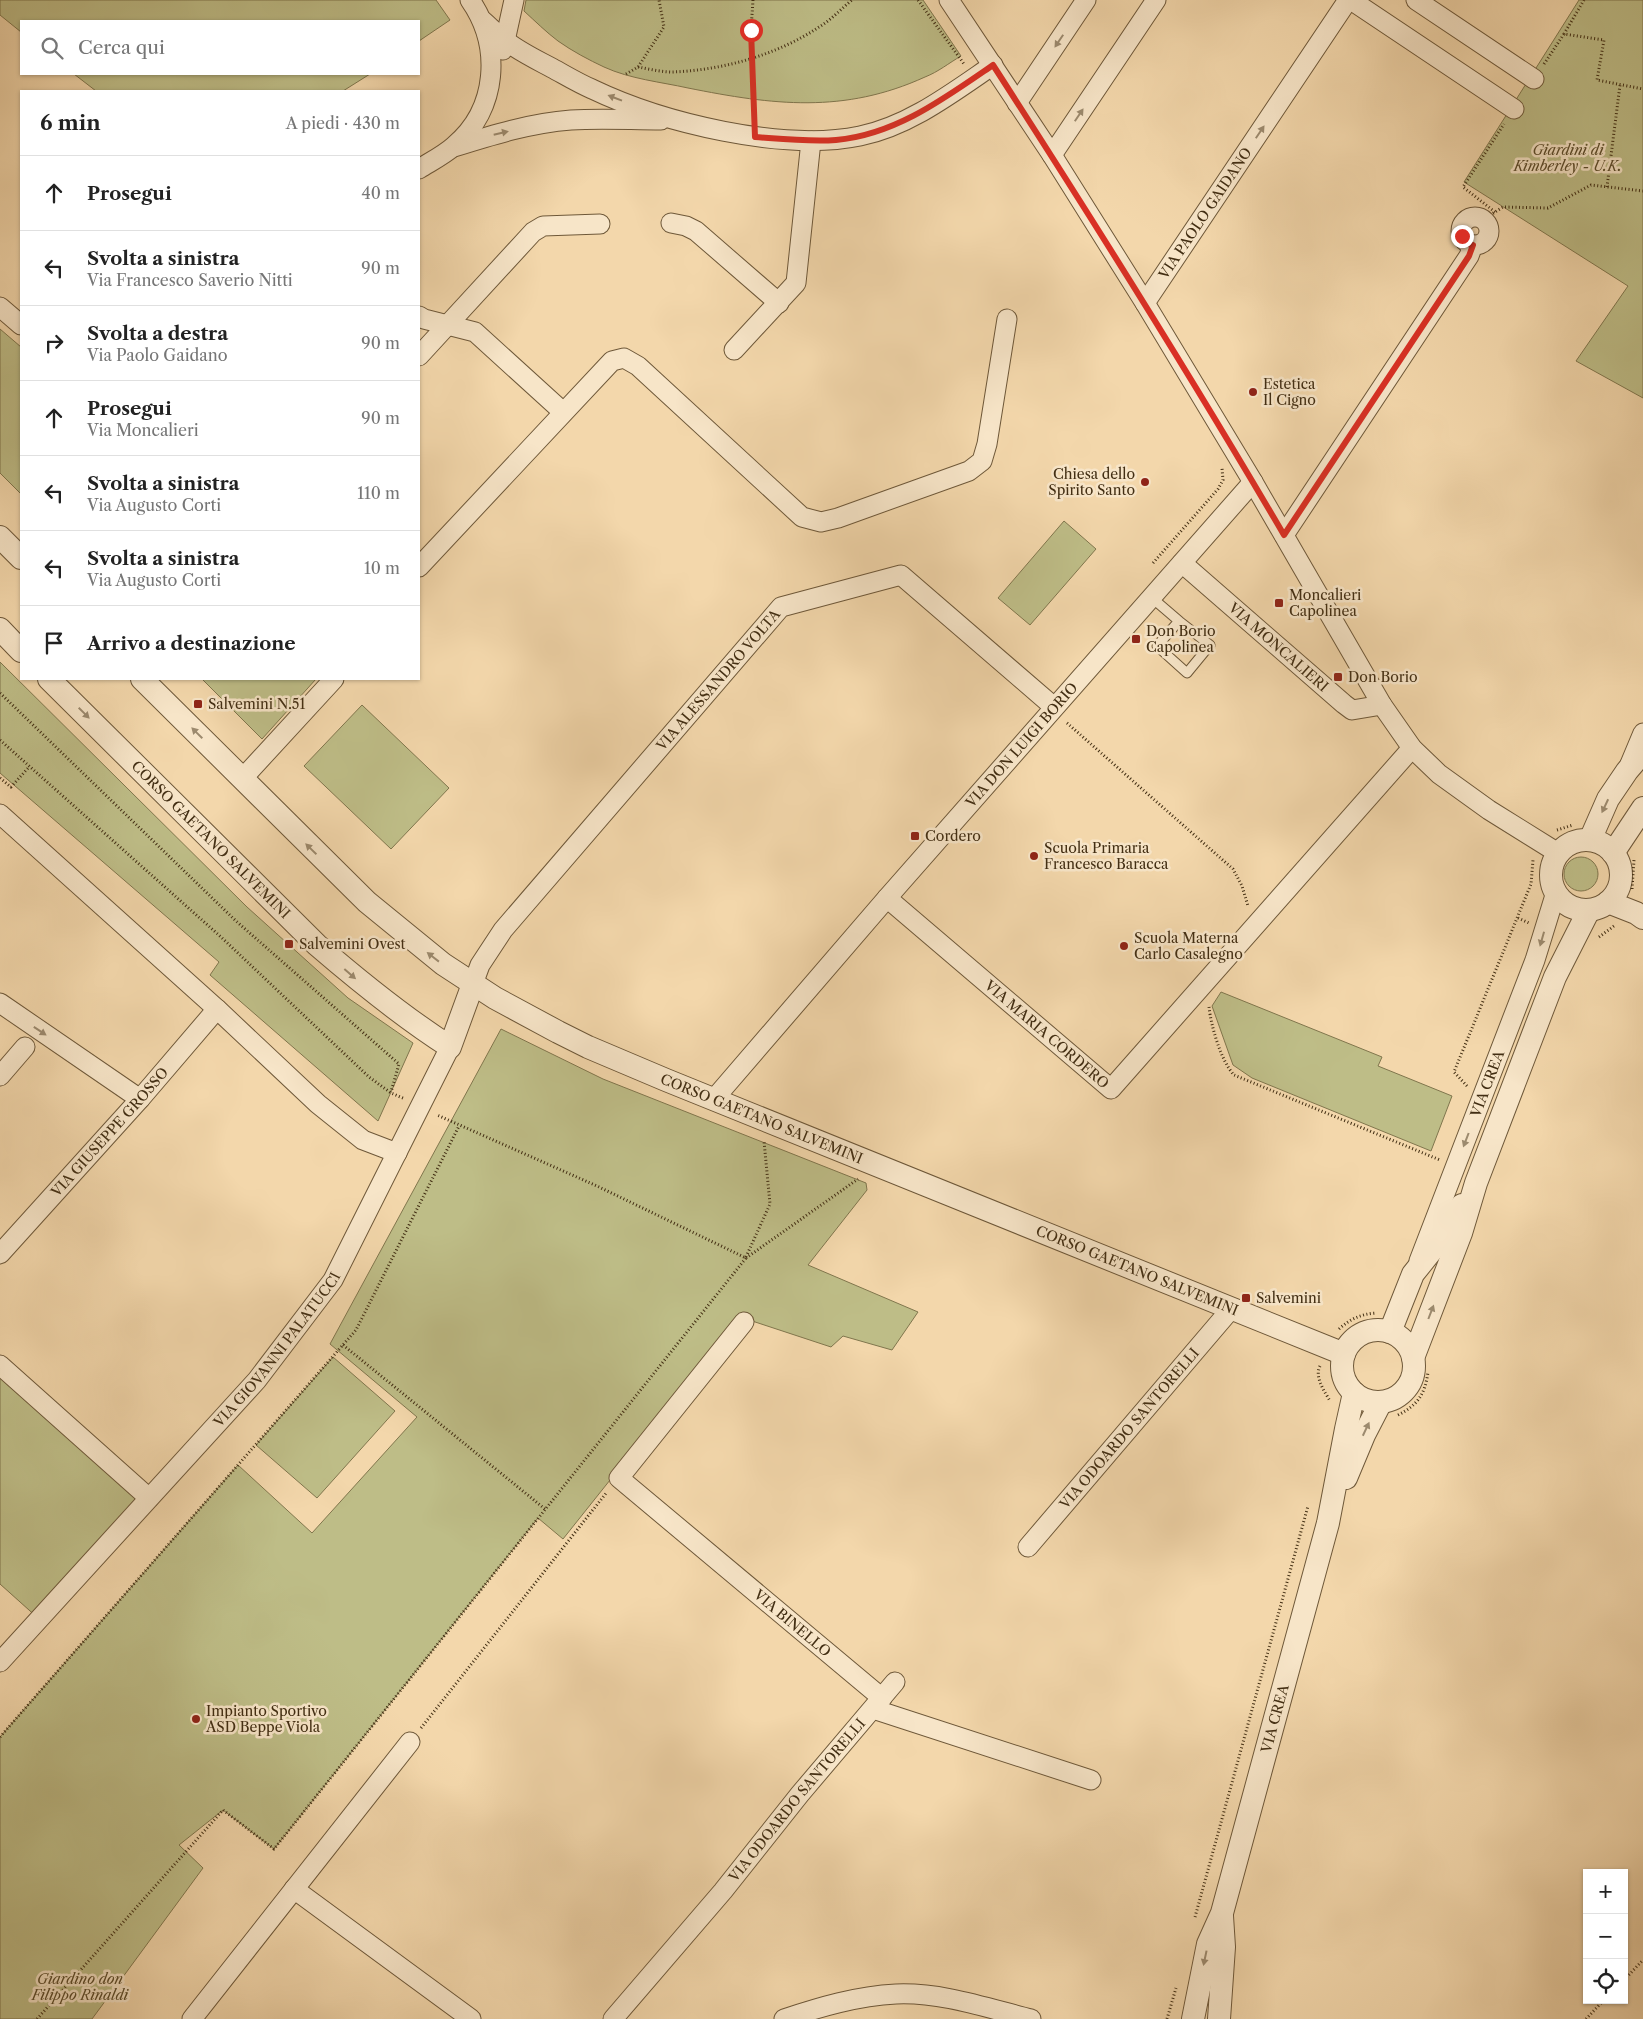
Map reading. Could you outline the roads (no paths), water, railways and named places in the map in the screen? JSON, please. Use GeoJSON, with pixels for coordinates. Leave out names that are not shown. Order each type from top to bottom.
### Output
{"type":"FeatureCollection","features":[{"type":"Feature","properties":{"kind":"street"},"geometry":{"type":"LineString","coordinates":[[470,0],[483,21],[506,42],[591,89],[677,120],[755,137],[811,141],[862,136],[895,125],[919,114],[993,65]]}},
{"type":"Feature","properties":{"kind":"street"},"geometry":{"type":"LineString","coordinates":[[454,147],[469,131],[482,108],[506,42],[514,0]]}},
{"type":"Feature","properties":{"kind":"street"},"geometry":{"type":"LineString","coordinates":[[949,0],[1052,155],[1145,303],[1253,482],[1382,705],[1412,748],[1439,774],[1489,810],[1551,849],[1578,841],[1627,771],[1643,752]]}},
{"type":"Feature","properties":{"kind":"street"},"geometry":{"type":"LineString","coordinates":[[1018,103],[1086,0]]}},
{"type":"Feature","properties":{"kind":"street"},"geometry":{"type":"LineString","coordinates":[[1052,155],[1156,0]]}},
{"type":"Feature","properties":{"kind":"street"},"geometry":{"type":"LineString","coordinates":[[1349,0],[1514,108]]}},
{"type":"Feature","properties":{"kind":"street","name":"VIA PAOLO GAIDANO"},"geometry":{"type":"LineString","coordinates":[[1145,303],[1349,0]]}},
{"type":"Feature","properties":{"kind":"street"},"geometry":{"type":"LineString","coordinates":[[1416,0],[1534,79]]}},
{"type":"Feature","properties":{"kind":"street"},"geometry":{"type":"LineString","coordinates":[[483,21],[492,56],[490,84]]}},
{"type":"Feature","properties":{"kind":"street"},"geometry":{"type":"LineString","coordinates":[[420,168],[454,147],[495,134],[563,121],[677,120]]}},
{"type":"Feature","properties":{"kind":"street"},"geometry":{"type":"LineString","coordinates":[[734,350],[796,283],[811,141]]}},
{"type":"Feature","properties":{"kind":"street"},"geometry":{"type":"LineString","coordinates":[[1284,535],[1469,256],[1473,245],[1468,244],[1462,236],[1463,223],[1466,219],[1475,216],[1490,215]]}},
{"type":"Feature","properties":{"kind":"street"},"geometry":{"type":"LineString","coordinates":[[671,223],[686,226],[696,231],[779,303]]}},
{"type":"Feature","properties":{"kind":"street"},"geometry":{"type":"LineString","coordinates":[[420,355],[533,232],[543,226],[600,224]]}},
{"type":"Feature","properties":{"kind":"street"},"geometry":{"type":"LineString","coordinates":[[0,307],[20,324]]}},
{"type":"Feature","properties":{"kind":"street"},"geometry":{"type":"LineString","coordinates":[[420,317],[424,320],[475,332],[563,412]]}},
{"type":"Feature","properties":{"kind":"street"},"geometry":{"type":"LineString","coordinates":[[420,567],[612,361],[624,358],[638,366],[802,517],[821,522],[838,518],[969,471],[982,461],[987,444],[1007,319]]}},
{"type":"Feature","properties":{"kind":"street","name":"VIA DON LUIGI BORIO"},"geometry":{"type":"LineString","coordinates":[[714,1099],[886,898],[1253,482]]}},
{"type":"Feature","properties":{"kind":"street"},"geometry":{"type":"LineString","coordinates":[[0,537],[20,557]]}},
{"type":"Feature","properties":{"kind":"street","name":"VIA MONCALIERI"},"geometry":{"type":"LineString","coordinates":[[1182,563],[1352,710],[1382,705]]}},
{"type":"Feature","properties":{"kind":"street","name":"VIA ALESSANDRO VOLTA"},"geometry":{"type":"LineString","coordinates":[[473,984],[480,965],[503,930],[781,607],[901,575],[1054,707]]}},
{"type":"Feature","properties":{"kind":"street"},"geometry":{"type":"LineString","coordinates":[[0,629],[20,650]]}},
{"type":"Feature","properties":{"kind":"street","name":"CORSO GAETANO SALVEMINI"},"geometry":{"type":"LineString","coordinates":[[50,680],[318,945],[357,980],[410,1021],[450,1047]]}},
{"type":"Feature","properties":{"kind":"street","name":"CORSO GAETANO SALVEMINI"},"geometry":{"type":"LineString","coordinates":[[143,680],[367,902],[436,959],[473,984],[526,1015],[588,1047],[1337,1351]]}},
{"type":"Feature","properties":{"kind":"street"},"geometry":{"type":"LineString","coordinates":[[242,779],[333,680]]}},
{"type":"Feature","properties":{"kind":"street"},"geometry":{"type":"LineString","coordinates":[[1627,771],[1643,733]]}},
{"type":"Feature","properties":{"kind":"street","name":"VIA MARIA CORDERO"},"geometry":{"type":"LineString","coordinates":[[886,898],[1111,1089],[1412,748]]}},
{"type":"Feature","properties":{"kind":"street"},"geometry":{"type":"LineString","coordinates":[[1613,853],[1643,808]]}},
{"type":"Feature","properties":{"kind":"street"},"geometry":{"type":"LineString","coordinates":[[0,814],[217,1009],[318,1104],[363,1140],[397,1153]]}},
{"type":"Feature","properties":{"kind":"street"},"geometry":{"type":"LineString","coordinates":[[1584,831],[1613,853],[1620,868],[1588,899]]}},
{"type":"Feature","properties":{"kind":"street"},"geometry":{"type":"LineString","coordinates":[[1551,849],[1553,862],[1552,882],[1588,899],[1639,916]]}},
{"type":"Feature","properties":{"kind":"street","name":"VIA CREA"},"geometry":{"type":"LineString","coordinates":[[1413,1358],[1461,1234],[1476,1183],[1556,977],[1565,933],[1588,899]]}},
{"type":"Feature","properties":{"kind":"street","name":"VIA CREA"},"geometry":{"type":"LineString","coordinates":[[1414,1274],[1535,960],[1588,899]]}},
{"type":"Feature","properties":{"kind":"street","name":"VIA GIOVANNI PALATUCCI"},"geometry":{"type":"LineString","coordinates":[[0,1662],[257,1380],[333,1280],[450,1047],[473,984]]}},
{"type":"Feature","properties":{"kind":"street"},"geometry":{"type":"LineString","coordinates":[[0,1003],[140,1099]]}},
{"type":"Feature","properties":{"kind":"street","name":"VIA GIUSEPPE GROSSO"},"geometry":{"type":"LineString","coordinates":[[0,1254],[140,1099],[217,1009]]}},
{"type":"Feature","properties":{"kind":"street"},"geometry":{"type":"LineString","coordinates":[[0,1076],[25,1047]]}},
{"type":"Feature","properties":{"kind":"street","name":"VIA CREA"},"geometry":{"type":"LineString","coordinates":[[1385,1322],[1414,1274],[1437,1244],[1476,1183]]}},
{"type":"Feature","properties":{"kind":"street","name":"VIA ODOARDO SANTORELLI"},"geometry":{"type":"LineString","coordinates":[[1028,1547],[1231,1309]]}},
{"type":"Feature","properties":{"kind":"street","name":"VIA BINELLO"},"geometry":{"type":"LineString","coordinates":[[744,1322],[619,1478],[703,1549],[877,1704]]}},
{"type":"Feature","properties":{"kind":"street"},"geometry":{"type":"LineString","coordinates":[[1385,1322],[1409,1347],[1413,1358],[1414,1370],[1407,1387],[1393,1399],[1380,1402],[1362,1399],[1354,1394],[1347,1385],[1343,1375],[1337,1351],[1349,1344],[1357,1336],[1367,1331],[1378,1330],[1385,1322]]}},
{"type":"Feature","properties":{"kind":"street"},"geometry":{"type":"LineString","coordinates":[[0,1365],[149,1498]]}},
{"type":"Feature","properties":{"kind":"street","name":"VIA CREA"},"geometry":{"type":"LineString","coordinates":[[1193,2019],[1208,1944],[1222,1913],[1328,1523],[1354,1394]]}},
{"type":"Feature","properties":{"kind":"street","name":"VIA CREA"},"geometry":{"type":"LineString","coordinates":[[1328,1523],[1364,1434],[1380,1402]]}},
{"type":"Feature","properties":{"kind":"street","name":"VIA ODOARDO SANTORELLI"},"geometry":{"type":"LineString","coordinates":[[613,2019],[723,1891],[800,1794],[895,1682]]}},
{"type":"Feature","properties":{"kind":"street","name":"VIA ODOARDO SANTORELLI"},"geometry":{"type":"LineString","coordinates":[[877,1704],[1091,1780]]}},
{"type":"Feature","properties":{"kind":"street"},"geometry":{"type":"LineString","coordinates":[[192,2019],[410,1742]]}},
{"type":"Feature","properties":{"kind":"street"},"geometry":{"type":"LineString","coordinates":[[294,1889],[471,2019]]}},
{"type":"Feature","properties":{"kind":"street","name":"VIA CREA"},"geometry":{"type":"LineString","coordinates":[[1219,2019],[1224,1947],[1222,1913]]}},
{"type":"Feature","properties":{"kind":"street"},"geometry":{"type":"LineString","coordinates":[[784,2019],[847,2000],[896,1994],[942,1997],[1031,2019]]}},
{"type":"Feature","properties":{"kind":"lane"},"geometry":{"type":"LineString","coordinates":[[1151,597],[1210,646],[1187,673],[1157,646],[1179,621]]}},
{"type":"Feature","properties":{"kind":"place","name":"Estetica Il Cigno"},"geometry":{"type":"Point","coordinates":[1253,392]}},
{"type":"Feature","properties":{"kind":"place","name":"Chiesa dello Spirito Santo"},"geometry":{"type":"Point","coordinates":[1145,482]}},
{"type":"Feature","properties":{"kind":"place","name":"Moncalieri Capolinea"},"geometry":{"type":"Point","coordinates":[1279,603]}},
{"type":"Feature","properties":{"kind":"place","name":"Don Borio Capolinea"},"geometry":{"type":"Point","coordinates":[1136,639]}},
{"type":"Feature","properties":{"kind":"place","name":"Don Borio"},"geometry":{"type":"Point","coordinates":[1338,677]}},
{"type":"Feature","properties":{"kind":"place","name":"Salvemini N.51"},"geometry":{"type":"Point","coordinates":[198,704]}},
{"type":"Feature","properties":{"kind":"place","name":"Cordero"},"geometry":{"type":"Point","coordinates":[915,836]}},
{"type":"Feature","properties":{"kind":"place","name":"Scuola Primaria Francesco Baracca"},"geometry":{"type":"Point","coordinates":[1034,856]}},
{"type":"Feature","properties":{"kind":"place","name":"Salvemini Ovest"},"geometry":{"type":"Point","coordinates":[289,944]}},
{"type":"Feature","properties":{"kind":"place","name":"Scuola Materna Carlo Casalegno"},"geometry":{"type":"Point","coordinates":[1124,946]}},
{"type":"Feature","properties":{"kind":"place","name":"Salvemini"},"geometry":{"type":"Point","coordinates":[1246,1298]}},
{"type":"Feature","properties":{"kind":"place","name":"Impianto Sportivo ASD Beppe Viola"},"geometry":{"type":"Point","coordinates":[196,1719]}},
{"type":"Feature","properties":{"kind":"park label","name":"Giardini di Kimberley - U.K."},"geometry":{"type":"Point","coordinates":[1568,158]}},
{"type":"Feature","properties":{"kind":"park label","name":"Giardino don Filippo Rinaldi"},"geometry":{"type":"Point","coordinates":[80,1988]}}]}
